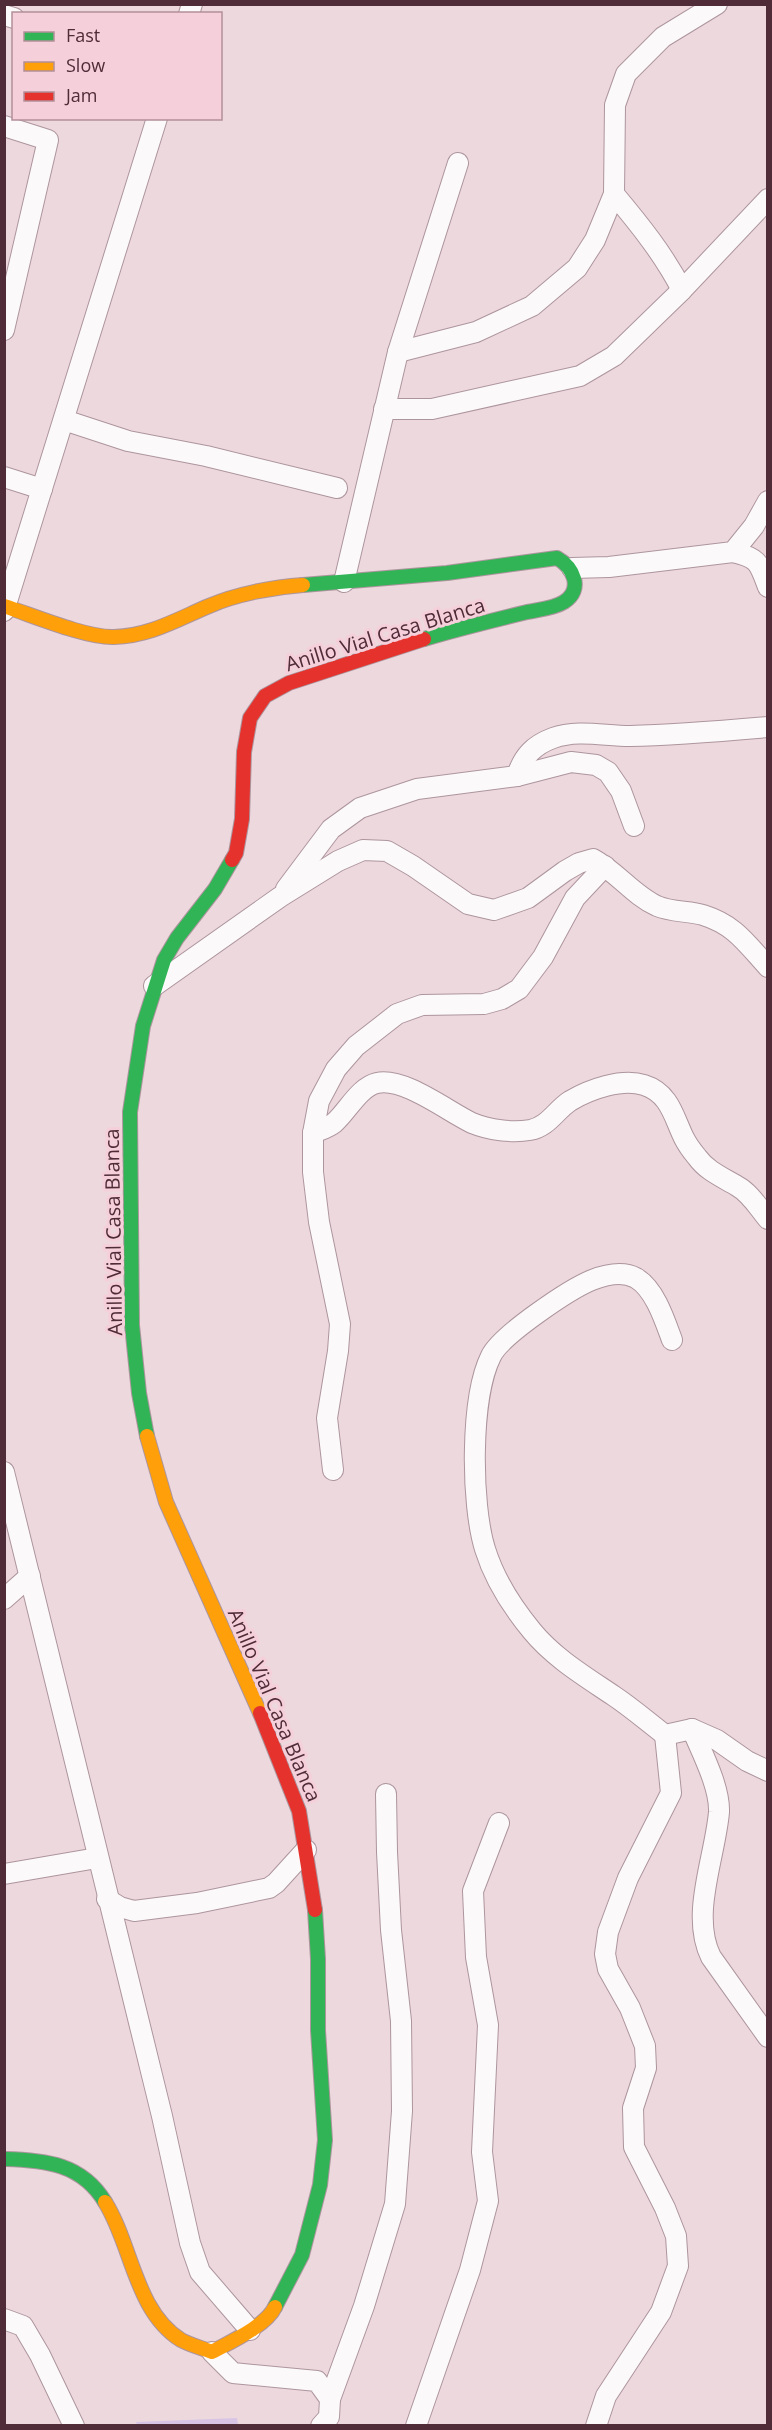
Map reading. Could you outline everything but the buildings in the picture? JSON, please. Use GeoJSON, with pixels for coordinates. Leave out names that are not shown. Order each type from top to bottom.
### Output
{"type":"FeatureCollection","features":[{"type":"Feature","properties":{"kind":"main road","name":"Anillo Vial Casa Blanca"},"geometry":{"type":"LineString","coordinates":[[5,608],[74,629],[112,637],[140,634],[175,623],[211,605],[278,587],[447,573],[550,558],[565,561],[572,568],[575,576],[575,587],[571,596],[563,603],[475,624],[421,640],[289,682],[265,696],[250,718],[244,752],[243,819],[236,853],[215,889],[177,938],[164,960],[143,1026],[130,1112],[132,1325],[139,1393],[149,1450],[166,1502],[276,1749],[300,1811],[315,1911],[318,1959],[318,2030],[325,2140],[320,2185],[302,2255],[272,2314],[212,2352]]}},
{"type":"Feature","properties":{"kind":"main road"},"geometry":{"type":"LineString","coordinates":[[4,2159],[22,2159],[75,2170],[99,2191],[119,2222],[144,2297],[167,2332],[200,2349],[212,2352]]}},
{"type":"Feature","properties":{"kind":"street"},"geometry":{"type":"LineString","coordinates":[[398,352],[476,332],[532,306],[577,268],[595,240],[614,194],[615,105],[626,74],[663,37],[717,4]]}},
{"type":"Feature","properties":{"kind":"street"},"geometry":{"type":"LineString","coordinates":[[5,608],[156,120]]}},
{"type":"Feature","properties":{"kind":"street"},"geometry":{"type":"LineString","coordinates":[[4,126],[48,140],[4,330]]}},
{"type":"Feature","properties":{"kind":"street"},"geometry":{"type":"LineString","coordinates":[[344,582],[398,352],[458,163]]}},
{"type":"Feature","properties":{"kind":"street"},"geometry":{"type":"LineString","coordinates":[[614,194],[663,257],[682,290]]}},
{"type":"Feature","properties":{"kind":"street"},"geometry":{"type":"LineString","coordinates":[[384,409],[432,409],[580,376],[614,356],[682,290],[768,199]]}},
{"type":"Feature","properties":{"kind":"street"},"geometry":{"type":"LineString","coordinates":[[64,420],[128,441],[206,456],[337,488]]}},
{"type":"Feature","properties":{"kind":"street"},"geometry":{"type":"LineString","coordinates":[[4,477],[42,489]]}},
{"type":"Feature","properties":{"kind":"street"},"geometry":{"type":"LineString","coordinates":[[734,552],[754,526],[768,501]]}},
{"type":"Feature","properties":{"kind":"street"},"geometry":{"type":"LineString","coordinates":[[572,568],[609,567],[734,552],[750,555],[759,563],[768,586]]}},
{"type":"Feature","properties":{"kind":"street"},"geometry":{"type":"LineString","coordinates":[[517,776],[526,754],[554,737],[578,732],[620,736],[681,735],[768,727]]}},
{"type":"Feature","properties":{"kind":"street"},"geometry":{"type":"LineString","coordinates":[[280,897],[331,829],[360,808],[417,789],[517,776],[571,762],[596,765],[608,772],[621,791],[634,826]]}},
{"type":"Feature","properties":{"kind":"street"},"geometry":{"type":"LineString","coordinates":[[154,986],[280,897],[338,861],[363,850],[387,851],[468,904],[494,909],[528,898],[579,863],[593,859],[605,866],[627,886],[658,906],[705,916],[736,930],[768,967]]}},
{"type":"Feature","properties":{"kind":"street"},"geometry":{"type":"LineString","coordinates":[[333,1470],[327,1418],[340,1324],[319,1222],[313,1172],[313,1133],[320,1101],[336,1069],[356,1046],[397,1014],[422,1005],[484,1005],[502,999],[519,989],[543,957],[575,898],[605,866]]}},
{"type":"Feature","properties":{"kind":"street"},"geometry":{"type":"LineString","coordinates":[[313,1133],[332,1124],[362,1093],[377,1083],[393,1083],[421,1095],[472,1123],[507,1131],[538,1128],[570,1101],[606,1086],[635,1083],[647,1086],[665,1100],[674,1111],[684,1138],[699,1160],[709,1170],[750,1196],[768,1219]]}},
{"type":"Feature","properties":{"kind":"street"},"geometry":{"type":"LineString","coordinates":[[596,2426],[606,2396],[661,2312],[678,2265],[676,2236],[665,2208],[634,2147],[633,2108],[646,2068],[645,2046],[630,2008],[608,1969],[605,1954],[608,1932],[628,1878],[671,1793],[665,1735],[616,1697],[576,1671],[533,1632],[492,1568],[484,1547],[478,1506],[475,1463],[477,1415],[483,1378],[492,1354],[517,1329],[566,1294],[591,1281],[620,1274],[636,1278],[659,1305],[672,1340]]}},
{"type":"Feature","properties":{"kind":"street"},"geometry":{"type":"LineString","coordinates":[[4,1472],[195,2259],[200,2272],[250,2330]]}},
{"type":"Feature","properties":{"kind":"street"},"geometry":{"type":"LineString","coordinates":[[4,1599],[30,1576]]}},
{"type":"Feature","properties":{"kind":"street"},"geometry":{"type":"LineString","coordinates":[[665,1735],[692,1729],[717,1740],[747,1761],[768,1771]]}},
{"type":"Feature","properties":{"kind":"street"},"geometry":{"type":"LineString","coordinates":[[692,1729],[711,1775],[719,1810],[706,1889],[702,1932],[705,1945],[711,1957],[768,2037]]}},
{"type":"Feature","properties":{"kind":"street"},"geometry":{"type":"LineString","coordinates":[[329,2417],[395,2204],[402,2111],[401,2021],[391,1930],[386,1794]]}},
{"type":"Feature","properties":{"kind":"street"},"geometry":{"type":"LineString","coordinates":[[416,2426],[470,2270],[488,2201],[482,2152],[488,2025],[476,1957],[473,1891],[499,1823]]}},
{"type":"Feature","properties":{"kind":"street"},"geometry":{"type":"LineString","coordinates":[[107,1899],[120,1908],[134,1911],[196,1903],[269,1888],[306,1850]]}},
{"type":"Feature","properties":{"kind":"street"},"geometry":{"type":"LineString","coordinates":[[4,1874],[97,1858]]}},
{"type":"Feature","properties":{"kind":"street"},"geometry":{"type":"LineString","coordinates":[[4,2319],[23,2326],[40,2355],[74,2426]]}},
{"type":"Feature","properties":{"kind":"street"},"geometry":{"type":"LineString","coordinates":[[212,2352],[232,2373],[317,2381],[329,2417]]}},
{"type":"Feature","properties":{"kind":"shaded area"},"geometry":{"type":"Polygon","coordinates":[[[237,2418],[238,2425],[137,2425],[136,2422],[237,2418]]]}},
{"type":"Feature","properties":{"kind":"traffic: fast"},"geometry":{"type":"LineString","coordinates":[[303,585],[447,573],[557,558],[572,572],[574,591],[560,604],[424,639]]}},
{"type":"Feature","properties":{"kind":"traffic: fast"},"geometry":{"type":"LineString","coordinates":[[147,1436],[139,1393],[132,1325],[130,1112],[143,1026],[164,960],[177,938],[215,889],[232,860]]}},
{"type":"Feature","properties":{"kind":"traffic: fast"},"geometry":{"type":"LineString","coordinates":[[275,2307],[302,2255],[320,2185],[325,2140],[318,2030],[315,1910]]}},
{"type":"Feature","properties":{"kind":"traffic: fast"},"geometry":{"type":"LineString","coordinates":[[4,2159],[48,2163],[74,2172],[96,2189],[105,2202]]}},
{"type":"Feature","properties":{"kind":"traffic: slow"},"geometry":{"type":"LineString","coordinates":[[4,606],[74,630],[114,637],[140,634],[243,595],[268,589],[303,585]]}},
{"type":"Feature","properties":{"kind":"traffic: slow"},"geometry":{"type":"LineString","coordinates":[[147,1436],[166,1502],[260,1713]]}},
{"type":"Feature","properties":{"kind":"traffic: slow"},"geometry":{"type":"LineString","coordinates":[[105,2202],[144,2295],[166,2328],[181,2340],[212,2352],[256,2327],[275,2307]]}},
{"type":"Feature","properties":{"kind":"traffic: jam"},"geometry":{"type":"LineString","coordinates":[[232,860],[236,853],[242,819],[244,752],[250,718],[265,696],[289,683],[424,639]]}},
{"type":"Feature","properties":{"kind":"traffic: jam"},"geometry":{"type":"LineString","coordinates":[[260,1713],[299,1811],[315,1910]]}}]}
